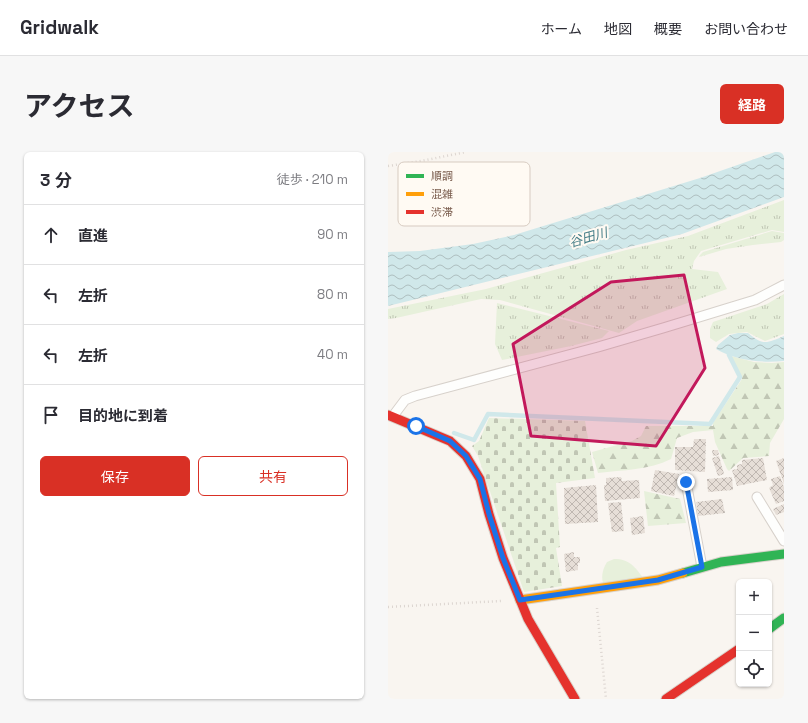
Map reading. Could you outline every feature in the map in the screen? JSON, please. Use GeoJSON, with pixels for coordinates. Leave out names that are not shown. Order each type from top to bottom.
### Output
{"type":"FeatureCollection","features":[{"type":"Feature","properties":{"kind":"street"},"geometry":{"type":"LineString","coordinates":[[390,415],[450,441],[466,456],[480,479],[503,558],[528,619],[575,699]]}},
{"type":"Feature","properties":{"kind":"street"},"geometry":{"type":"LineString","coordinates":[[520,600],[658,580],[721,562],[784,554]]}},
{"type":"Feature","properties":{"kind":"street"},"geometry":{"type":"LineString","coordinates":[[772,627],[784,618]]}},
{"type":"Feature","properties":{"kind":"street"},"geometry":{"type":"LineString","coordinates":[[666,699],[736,651]]}},
{"type":"Feature","properties":{"kind":"lane"},"geometry":{"type":"LineString","coordinates":[[390,415],[405,400],[415,396],[674,325],[755,300],[784,285]]}},
{"type":"Feature","properties":{"kind":"lane"},"geometry":{"type":"LineString","coordinates":[[686,482],[702,567]]}},
{"type":"Feature","properties":{"kind":"lane"},"geometry":{"type":"LineString","coordinates":[[757,497],[784,541]]}},
{"type":"Feature","properties":{"kind":"path"},"geometry":{"type":"LineString","coordinates":[[414,162],[466,152]]}},
{"type":"Feature","properties":{"kind":"path"},"geometry":{"type":"LineString","coordinates":[[388,166],[398,164]]}},
{"type":"Feature","properties":{"kind":"path"},"geometry":{"type":"LineString","coordinates":[[596,589],[606,699]]}},
{"type":"Feature","properties":{"kind":"path"},"geometry":{"type":"LineString","coordinates":[[388,607],[502,601]]}},
{"type":"Feature","properties":{"kind":"highlighted area"},"geometry":{"type":"Polygon","coordinates":[[[684,275],[705,368],[656,446],[531,436],[513,344],[611,282],[684,275]]]}},
{"type":"Feature","properties":{"kind":"green space"},"geometry":{"type":"Polygon","coordinates":[[[784,200],[784,232],[772,230],[701,251],[694,261],[692,269],[718,272],[727,289],[637,321],[619,333],[500,300],[481,299],[388,319],[388,309],[486,289],[626,250],[688,236],[784,200]]]}},
{"type":"Feature","properties":{"kind":"green space"},"geometry":{"type":"Polygon","coordinates":[[[772,231],[784,233],[784,240],[781,242],[726,249],[699,257],[703,252],[772,231]]]}},
{"type":"Feature","properties":{"kind":"green space"},"geometry":{"type":"Polygon","coordinates":[[[784,294],[784,334],[765,341],[747,332],[729,334],[716,342],[710,338],[710,329],[713,322],[767,304],[784,294]]]}},
{"type":"Feature","properties":{"kind":"green space"},"geometry":{"type":"Polygon","coordinates":[[[497,303],[609,331],[602,338],[502,360],[495,344],[497,303]]]}},
{"type":"Feature","properties":{"kind":"green space"},"geometry":{"type":"Polygon","coordinates":[[[731,356],[754,362],[784,362],[784,419],[770,443],[769,456],[743,458],[729,471],[715,442],[713,430],[693,432],[677,438],[671,459],[663,463],[636,469],[598,473],[592,452],[632,441],[641,436],[646,426],[713,426],[713,423],[742,379],[731,356]]]}},
{"type":"Feature","properties":{"kind":"green space"},"geometry":{"type":"Polygon","coordinates":[[[489,418],[585,421],[595,478],[556,483],[560,547],[556,548],[562,586],[524,592],[478,456],[472,446],[479,441],[489,418]]]}},
{"type":"Feature","properties":{"kind":"green space"},"geometry":{"type":"Polygon","coordinates":[[[644,491],[680,499],[686,523],[648,526],[644,491]]]}},
{"type":"Feature","properties":{"kind":"green space"},"geometry":{"type":"Polygon","coordinates":[[[614,559],[624,560],[632,564],[644,579],[603,583],[602,575],[604,567],[607,562],[614,559]]]}},
{"type":"Feature","properties":{"kind":"water","name":"谷田川"},"geometry":{"type":"Polygon","coordinates":[[[775,152],[784,152],[784,197],[682,234],[388,306],[388,252],[420,251],[473,244],[514,235],[700,178],[775,152]]]}},
{"type":"Feature","properties":{"kind":"water"},"geometry":{"type":"Polygon","coordinates":[[[748,333],[762,342],[769,342],[784,336],[784,361],[767,362],[741,359],[716,349],[718,345],[730,335],[748,333]]]}},
{"type":"Feature","properties":{"kind":"building"},"geometry":{"type":"Polygon","coordinates":[[[694,439],[706,439],[705,472],[675,470],[675,447],[693,447],[694,439]]]}},
{"type":"Feature","properties":{"kind":"building"},"geometry":{"type":"Polygon","coordinates":[[[712,450],[718,450],[719,455],[713,456],[712,450]]]}},
{"type":"Feature","properties":{"kind":"building"},"geometry":{"type":"Polygon","coordinates":[[[719,456],[724,474],[718,476],[712,458],[719,456]]]}},
{"type":"Feature","properties":{"kind":"building"},"geometry":{"type":"Polygon","coordinates":[[[763,458],[767,480],[737,486],[732,470],[737,469],[737,465],[742,464],[742,460],[763,458]]]}},
{"type":"Feature","properties":{"kind":"building"},"geometry":{"type":"Polygon","coordinates":[[[784,458],[784,484],[776,461],[784,458]]]}},
{"type":"Feature","properties":{"kind":"building"},"geometry":{"type":"Polygon","coordinates":[[[655,470],[679,474],[674,496],[651,491],[655,470]]]}},
{"type":"Feature","properties":{"kind":"building"},"geometry":{"type":"Polygon","coordinates":[[[780,476],[784,487],[784,501],[776,504],[769,488],[773,485],[771,479],[780,476]]]}},
{"type":"Feature","properties":{"kind":"building"},"geometry":{"type":"Polygon","coordinates":[[[621,477],[622,481],[639,480],[640,498],[605,501],[604,485],[606,485],[606,478],[621,477]]]}},
{"type":"Feature","properties":{"kind":"building"},"geometry":{"type":"Polygon","coordinates":[[[732,477],[733,490],[708,492],[707,479],[732,477]]]}},
{"type":"Feature","properties":{"kind":"building"},"geometry":{"type":"Polygon","coordinates":[[[596,485],[598,522],[565,524],[564,488],[596,485]]]}},
{"type":"Feature","properties":{"kind":"building"},"geometry":{"type":"Polygon","coordinates":[[[722,499],[725,513],[698,516],[696,502],[722,499]]]}},
{"type":"Feature","properties":{"kind":"building"},"geometry":{"type":"Polygon","coordinates":[[[621,502],[624,531],[612,532],[608,503],[621,502]]]}},
{"type":"Feature","properties":{"kind":"building"},"geometry":{"type":"Polygon","coordinates":[[[784,504],[784,512],[776,515],[773,509],[784,504]]]}},
{"type":"Feature","properties":{"kind":"building"},"geometry":{"type":"Polygon","coordinates":[[[643,516],[645,533],[632,535],[630,518],[643,516]]]}},
{"type":"Feature","properties":{"kind":"building"},"geometry":{"type":"Polygon","coordinates":[[[574,552],[574,557],[580,557],[578,570],[566,572],[564,554],[574,552]]]}},
{"type":"Feature","properties":{"kind":"waterway"},"geometry":{"type":"LineString","coordinates":[[454,433],[474,440],[488,414],[710,424],[740,377],[729,355]]}},
{"type":"Feature","properties":{"kind":"traffic: fast"},"geometry":{"type":"LineString","coordinates":[[683,573],[721,562],[784,554]]}},
{"type":"Feature","properties":{"kind":"traffic: fast"},"geometry":{"type":"LineString","coordinates":[[772,627],[784,618]]}},
{"type":"Feature","properties":{"kind":"traffic: slow"},"geometry":{"type":"LineString","coordinates":[[520,600],[658,580],[683,573]]}},
{"type":"Feature","properties":{"kind":"traffic: jam"},"geometry":{"type":"LineString","coordinates":[[388,415],[450,441],[466,456],[480,479],[503,558],[528,619],[575,699]]}},
{"type":"Feature","properties":{"kind":"traffic: jam"},"geometry":{"type":"LineString","coordinates":[[666,699],[736,651]]}},
{"type":"Feature","properties":{"kind":"route"},"geometry":{"type":"LineString","coordinates":[[416,426],[450,441],[466,456],[480,479],[503,558],[520,600],[658,580],[702,567],[686,482]]}}]}
